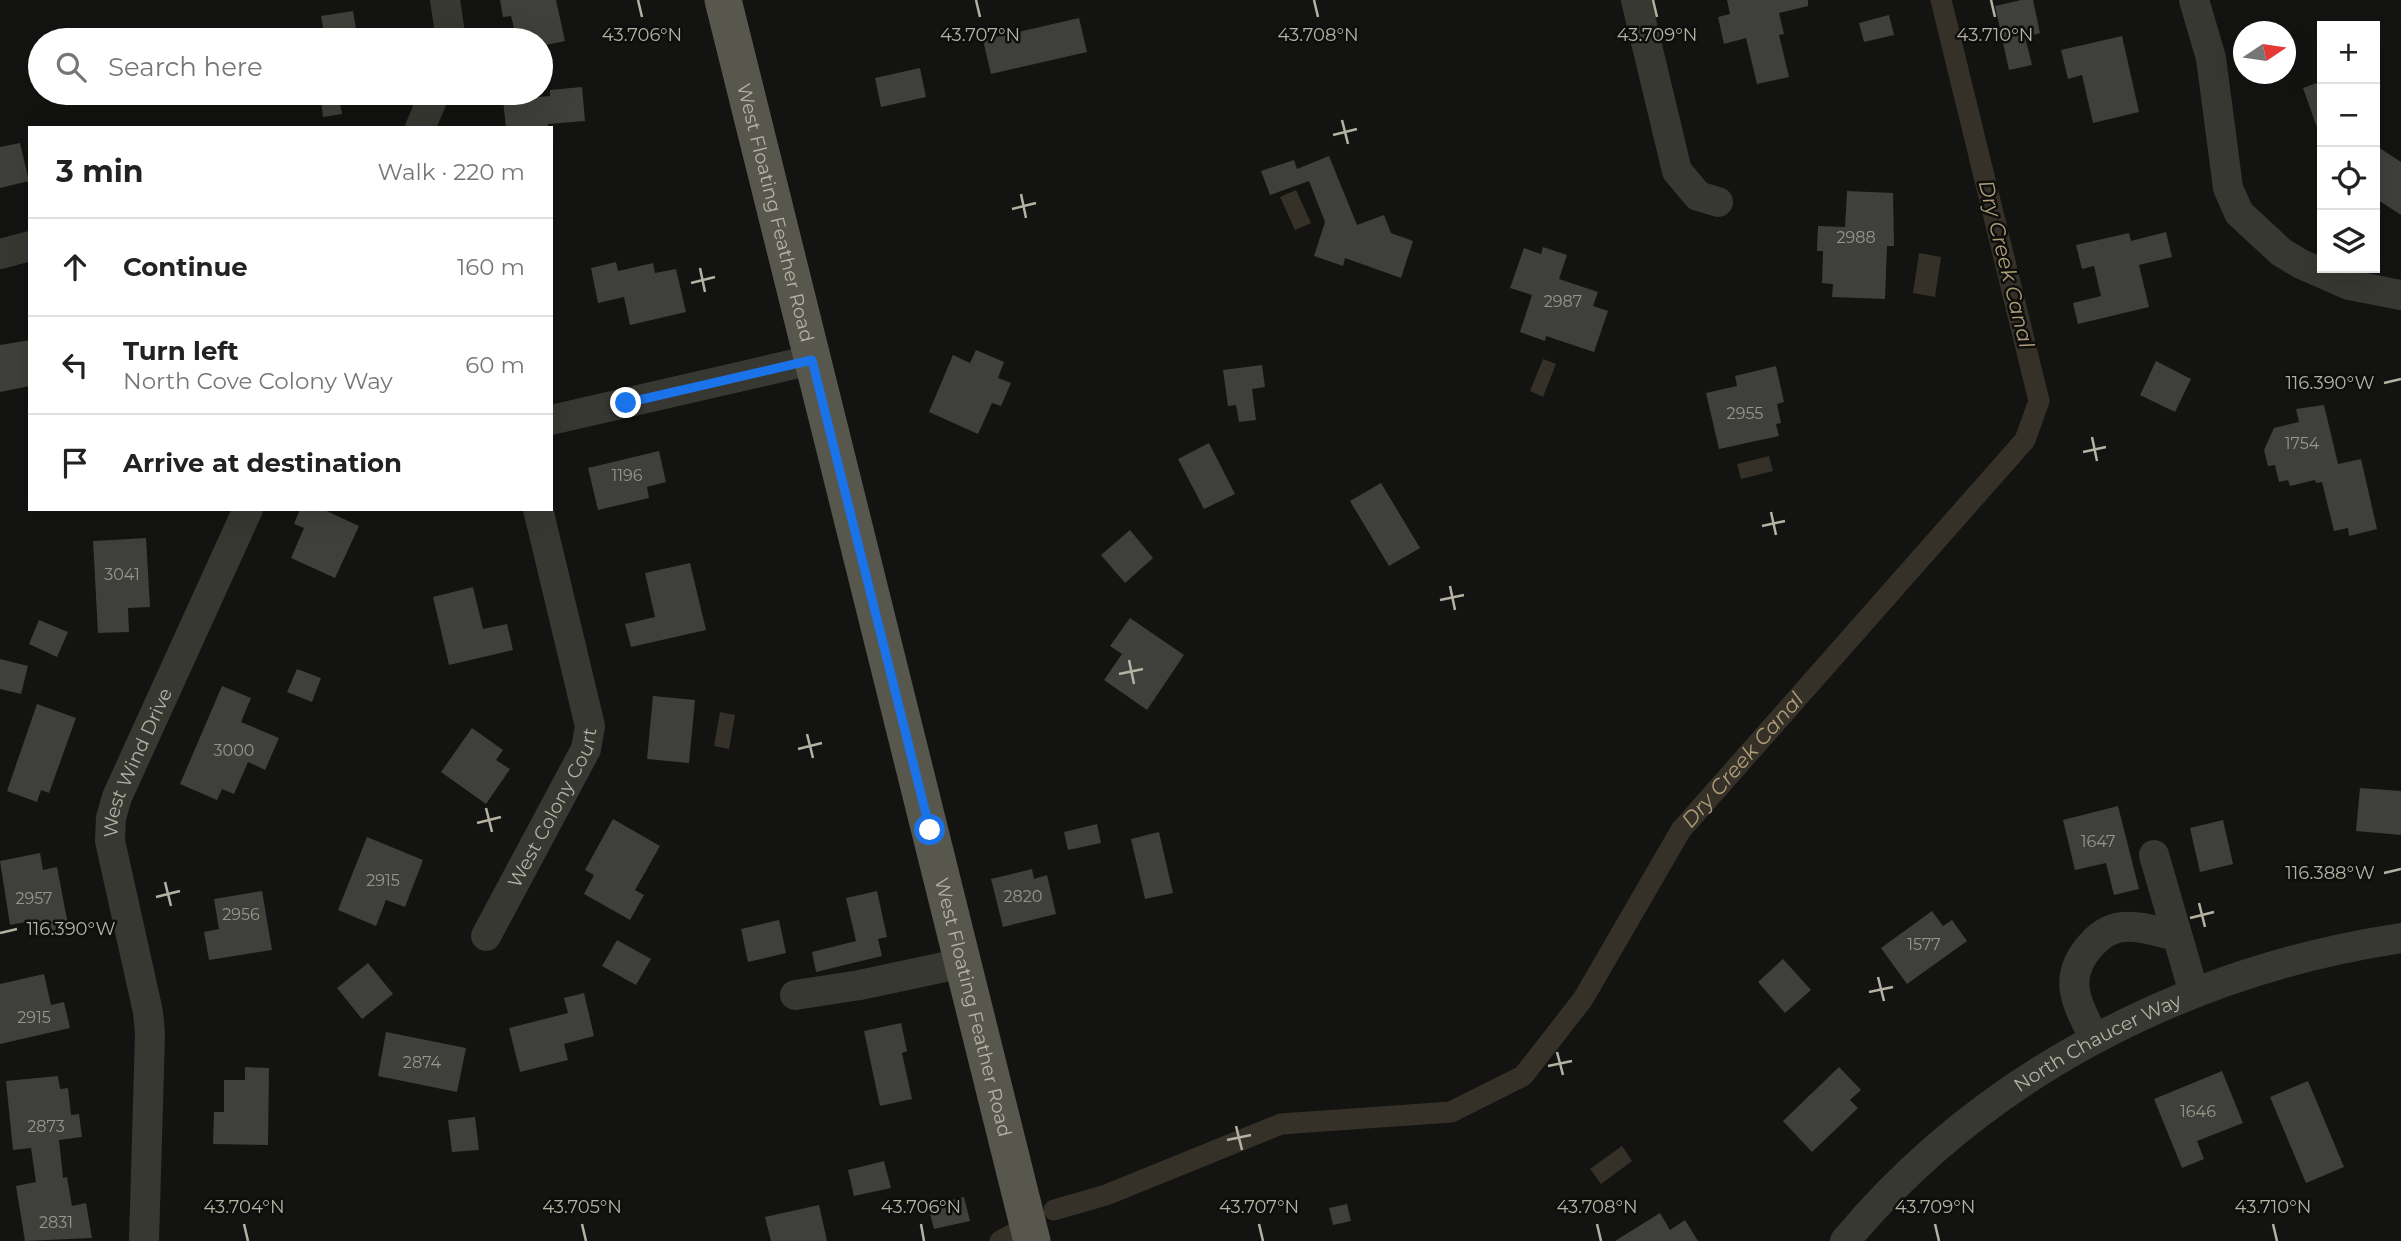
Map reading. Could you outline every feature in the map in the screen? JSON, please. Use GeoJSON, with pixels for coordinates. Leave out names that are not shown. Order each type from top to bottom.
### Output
{"type":"FeatureCollection","features":[{"type":"Feature","properties":{"kind":"main road","name":"West Floating Feather Road"},"geometry":{"type":"LineString","coordinates":[[723,0],[1032,1241]]}},
{"type":"Feature","properties":{"kind":"street"},"geometry":{"type":"LineString","coordinates":[[445,0],[449,28]]}},
{"type":"Feature","properties":{"kind":"street"},"geometry":{"type":"LineString","coordinates":[[1636,0],[1677,171],[1698,196],[1717,202]]}},
{"type":"Feature","properties":{"kind":"street"},"geometry":{"type":"LineString","coordinates":[[2194,0],[2211,58],[2228,188],[2239,213],[2281,252],[2325,276],[2349,285],[2401,295]]}},
{"type":"Feature","properties":{"kind":"street"},"geometry":{"type":"LineString","coordinates":[[420,126],[430,105]]}},
{"type":"Feature","properties":{"kind":"street"},"geometry":{"type":"LineString","coordinates":[[0,254],[28,247]]}},
{"type":"Feature","properties":{"kind":"street"},"geometry":{"type":"LineString","coordinates":[[553,420],[812,360]]}},
{"type":"Feature","properties":{"kind":"street","name":"West Wind Drive"},"geometry":{"type":"LineString","coordinates":[[144,1241],[150,1034],[110,841],[111,818],[117,797],[247,511]]}},
{"type":"Feature","properties":{"kind":"street","name":"West Colony Court"},"geometry":{"type":"LineString","coordinates":[[486,936],[586,749],[590,726],[538,511]]}},
{"type":"Feature","properties":{"kind":"street"},"geometry":{"type":"LineString","coordinates":[[2154,855],[2194,993]]}},
{"type":"Feature","properties":{"kind":"street"},"geometry":{"type":"LineString","coordinates":[[2095,1039],[2080,1009],[2072,979],[2077,963],[2088,948],[2100,935],[2121,927],[2176,936]]}},
{"type":"Feature","properties":{"kind":"street","name":"North Chaucer Way"},"geometry":{"type":"LineString","coordinates":[[1845,1241],[1902,1181],[1960,1128],[2024,1082],[2095,1039],[2235,977],[2311,955],[2401,938]]}},
{"type":"Feature","properties":{"kind":"street"},"geometry":{"type":"LineString","coordinates":[[795,995],[860,985],[963,963]]}},
{"type":"Feature","properties":{"kind":"shaded area"},"geometry":{"type":"Polygon","coordinates":[[[1296,190],[1311,223],[1295,230],[1280,197],[1296,190]]]}},
{"type":"Feature","properties":{"kind":"shaded area"},"geometry":{"type":"Polygon","coordinates":[[[1919,253],[1941,257],[1935,297],[1913,293],[1919,253]]]}},
{"type":"Feature","properties":{"kind":"shaded area"},"geometry":{"type":"Polygon","coordinates":[[[1543,359],[1556,364],[1543,397],[1530,391],[1543,359]]]}},
{"type":"Feature","properties":{"kind":"shaded area"},"geometry":{"type":"Polygon","coordinates":[[[1769,456],[1773,471],[1741,479],[1737,464],[1769,456]]]}},
{"type":"Feature","properties":{"kind":"shaded area"},"geometry":{"type":"Polygon","coordinates":[[[720,712],[735,715],[729,749],[714,746],[720,712]]]}},
{"type":"Feature","properties":{"kind":"shaded area"},"geometry":{"type":"Polygon","coordinates":[[[1622,1146],[1632,1161],[1601,1184],[1590,1169],[1622,1146]]]}},
{"type":"Feature","properties":{"kind":"building"},"geometry":{"type":"Polygon","coordinates":[[[500,0],[556,0],[565,41],[553,44],[553,28],[514,28],[511,16],[503,17],[500,0]]]}},
{"type":"Feature","properties":{"kind":"building"},"geometry":{"type":"Polygon","coordinates":[[[1727,0],[1808,0],[1808,6],[1779,13],[1784,34],[1779,35],[1789,77],[1757,84],[1746,38],[1724,44],[1718,17],[1730,14],[1727,0]]]}},
{"type":"Feature","properties":{"kind":"building"},"geometry":{"type":"Polygon","coordinates":[[[2033,0],[2040,33],[2025,37],[2032,65],[2009,70],[1995,6],[2033,0]]]}},
{"type":"Feature","properties":{"kind":"building"},"geometry":{"type":"Polygon","coordinates":[[[353,11],[356,28],[323,28],[321,16],[353,11]]]}},
{"type":"Feature","properties":{"kind":"building"},"geometry":{"type":"Polygon","coordinates":[[[1889,15],[1894,35],[1864,42],[1859,23],[1889,15]]]}},
{"type":"Feature","properties":{"kind":"building"},"geometry":{"type":"Polygon","coordinates":[[[1079,18],[1087,52],[991,74],[983,40],[1079,18]]]}},
{"type":"Feature","properties":{"kind":"building"},"geometry":{"type":"Polygon","coordinates":[[[2122,36],[2139,112],[2093,123],[2082,75],[2068,79],[2061,50],[2122,36]]]}},
{"type":"Feature","properties":{"kind":"building"},"geometry":{"type":"Polygon","coordinates":[[[920,68],[926,97],[881,107],[875,78],[920,68]]]}},
{"type":"Feature","properties":{"kind":"building"},"geometry":{"type":"Polygon","coordinates":[[[2317,83],[2317,128],[2303,88],[2317,83]]]}},
{"type":"Feature","properties":{"kind":"building"},"geometry":{"type":"Polygon","coordinates":[[[582,87],[585,121],[548,126],[506,126],[504,105],[553,105],[553,90],[582,87]]]}},
{"type":"Feature","properties":{"kind":"building"},"geometry":{"type":"Polygon","coordinates":[[[322,105],[340,105],[342,114],[323,117],[322,105]]]}},
{"type":"Feature","properties":{"kind":"building"},"geometry":{"type":"Polygon","coordinates":[[[20,143],[28,181],[0,188],[0,147],[20,143]]]}},
{"type":"Feature","properties":{"kind":"building"},"geometry":{"type":"Polygon","coordinates":[[[2380,148],[2401,162],[2401,215],[2380,201],[2380,148]]]}},
{"type":"Feature","properties":{"kind":"building"},"geometry":{"type":"Polygon","coordinates":[[[1329,156],[1357,225],[1384,215],[1391,233],[1413,241],[1401,278],[1345,258],[1343,266],[1314,256],[1325,222],[1309,181],[1270,195],[1261,171],[1294,160],[1297,169],[1329,156]]]}},
{"type":"Feature","properties":{"kind":"building"},"geometry":{"type":"Polygon","coordinates":[[[1847,191],[1893,193],[1894,246],[1887,246],[1885,299],[1832,297],[1833,284],[1822,283],[1823,251],[1817,251],[1818,226],[1845,227],[1847,191]]]}},
{"type":"Feature","properties":{"kind":"building"},"geometry":{"type":"Polygon","coordinates":[[[2166,232],[2172,257],[2139,265],[2149,307],[2078,324],[2073,303],[2101,296],[2094,266],[2082,269],[2076,245],[2129,233],[2131,241],[2166,232]]]}},
{"type":"Feature","properties":{"kind":"building"},"geometry":{"type":"Polygon","coordinates":[[[1543,247],[1567,255],[1559,279],[1598,292],[1593,306],[1608,311],[1594,352],[1546,336],[1545,341],[1520,332],[1532,295],[1510,288],[1524,248],[1541,254],[1543,247]]]}},
{"type":"Feature","properties":{"kind":"building"},"geometry":{"type":"Polygon","coordinates":[[[616,262],[618,271],[653,263],[655,273],[676,269],[686,312],[630,325],[624,297],[598,303],[591,268],[616,262]]]}},
{"type":"Feature","properties":{"kind":"building"},"geometry":{"type":"Polygon","coordinates":[[[28,340],[28,386],[0,392],[0,345],[28,340]]]}},
{"type":"Feature","properties":{"kind":"building"},"geometry":{"type":"Polygon","coordinates":[[[976,350],[1004,362],[998,378],[1011,383],[1001,406],[992,403],[978,434],[929,412],[953,355],[970,363],[976,350]]]}},
{"type":"Feature","properties":{"kind":"building"},"geometry":{"type":"Polygon","coordinates":[[[2156,361],[2191,379],[2175,412],[2140,395],[2156,361]]]}},
{"type":"Feature","properties":{"kind":"building"},"geometry":{"type":"Polygon","coordinates":[[[1262,365],[1265,387],[1252,389],[1256,420],[1239,422],[1236,405],[1228,406],[1223,370],[1262,365]]]}},
{"type":"Feature","properties":{"kind":"building"},"geometry":{"type":"Polygon","coordinates":[[[1776,366],[1784,402],[1777,404],[1781,423],[1776,424],[1779,436],[1719,449],[1706,393],[1737,386],[1735,376],[1776,366]]]}},
{"type":"Feature","properties":{"kind":"building"},"geometry":{"type":"Polygon","coordinates":[[[2324,405],[2338,464],[2361,459],[2377,529],[2349,536],[2348,528],[2334,531],[2322,482],[2316,483],[2315,480],[2290,486],[2288,480],[2279,482],[2275,465],[2268,466],[2264,450],[2274,428],[2299,422],[2296,409],[2324,405]]]}},
{"type":"Feature","properties":{"kind":"building"},"geometry":{"type":"Polygon","coordinates":[[[1209,443],[1235,494],[1204,509],[1178,459],[1209,443]]]}},
{"type":"Feature","properties":{"kind":"building"},"geometry":{"type":"Polygon","coordinates":[[[659,451],[666,482],[647,487],[649,498],[598,510],[588,468],[659,451]]]}},
{"type":"Feature","properties":{"kind":"building"},"geometry":{"type":"Polygon","coordinates":[[[1381,483],[1420,548],[1389,566],[1350,501],[1381,483]]]}},
{"type":"Feature","properties":{"kind":"building"},"geometry":{"type":"Polygon","coordinates":[[[299,511],[326,511],[359,526],[335,578],[291,558],[304,528],[294,524],[299,511]]]}},
{"type":"Feature","properties":{"kind":"building"},"geometry":{"type":"Polygon","coordinates":[[[1130,530],[1153,558],[1125,583],[1101,555],[1130,530]]]}},
{"type":"Feature","properties":{"kind":"building"},"geometry":{"type":"Polygon","coordinates":[[[146,538],[150,607],[128,608],[129,632],[98,633],[93,541],[146,538]]]}},
{"type":"Feature","properties":{"kind":"building"},"geometry":{"type":"Polygon","coordinates":[[[690,563],[706,630],[631,647],[625,624],[655,617],[645,573],[690,563]]]}},
{"type":"Feature","properties":{"kind":"building"},"geometry":{"type":"Polygon","coordinates":[[[473,587],[483,629],[507,624],[513,650],[449,665],[433,597],[473,587]]]}},
{"type":"Feature","properties":{"kind":"building"},"geometry":{"type":"Polygon","coordinates":[[[1130,618],[1184,655],[1147,710],[1104,680],[1122,654],[1110,646],[1130,618]]]}},
{"type":"Feature","properties":{"kind":"building"},"geometry":{"type":"Polygon","coordinates":[[[39,620],[68,632],[57,657],[29,644],[39,620]]]}},
{"type":"Feature","properties":{"kind":"building"},"geometry":{"type":"Polygon","coordinates":[[[0,659],[28,666],[21,694],[0,689],[0,659]]]}},
{"type":"Feature","properties":{"kind":"building"},"geometry":{"type":"Polygon","coordinates":[[[297,669],[321,678],[312,702],[287,692],[297,669]]]}},
{"type":"Feature","properties":{"kind":"building"},"geometry":{"type":"Polygon","coordinates":[[[222,686],[251,698],[241,722],[279,738],[265,770],[248,762],[234,794],[222,789],[217,800],[180,784],[222,686]]]}},
{"type":"Feature","properties":{"kind":"building"},"geometry":{"type":"Polygon","coordinates":[[[653,696],[695,700],[689,763],[647,759],[653,696]]]}},
{"type":"Feature","properties":{"kind":"building"},"geometry":{"type":"Polygon","coordinates":[[[37,704],[76,718],[49,793],[41,790],[37,802],[7,791],[37,704]]]}},
{"type":"Feature","properties":{"kind":"building"},"geometry":{"type":"Polygon","coordinates":[[[472,728],[503,750],[496,760],[510,769],[486,804],[441,772],[472,728]]]}},
{"type":"Feature","properties":{"kind":"building"},"geometry":{"type":"Polygon","coordinates":[[[2360,788],[2401,791],[2401,835],[2356,831],[2360,788]]]}},
{"type":"Feature","properties":{"kind":"building"},"geometry":{"type":"Polygon","coordinates":[[[2118,806],[2139,889],[2114,895],[2106,863],[2075,870],[2063,820],[2118,806]]]}},
{"type":"Feature","properties":{"kind":"building"},"geometry":{"type":"Polygon","coordinates":[[[613,819],[660,846],[635,890],[644,895],[630,920],[584,894],[594,875],[585,870],[613,819]]]}},
{"type":"Feature","properties":{"kind":"building"},"geometry":{"type":"Polygon","coordinates":[[[2223,820],[2233,864],[2200,872],[2190,828],[2223,820]]]}},
{"type":"Feature","properties":{"kind":"building"},"geometry":{"type":"Polygon","coordinates":[[[1097,824],[1101,843],[1068,850],[1064,832],[1097,824]]]}},
{"type":"Feature","properties":{"kind":"building"},"geometry":{"type":"Polygon","coordinates":[[[1159,832],[1173,893],[1145,899],[1131,839],[1159,832]]]}},
{"type":"Feature","properties":{"kind":"building"},"geometry":{"type":"Polygon","coordinates":[[[367,837],[423,860],[405,907],[386,900],[376,926],[338,910],[367,837]]]}},
{"type":"Feature","properties":{"kind":"building"},"geometry":{"type":"Polygon","coordinates":[[[40,853],[43,870],[57,867],[69,930],[34,937],[31,921],[10,925],[0,861],[40,853]]]}},
{"type":"Feature","properties":{"kind":"building"},"geometry":{"type":"Polygon","coordinates":[[[1032,869],[1034,879],[1047,875],[1056,914],[1003,927],[991,879],[1032,869]]]}},
{"type":"Feature","properties":{"kind":"building"},"geometry":{"type":"Polygon","coordinates":[[[262,891],[272,950],[209,960],[204,932],[219,929],[214,899],[262,891]]]}},
{"type":"Feature","properties":{"kind":"building"},"geometry":{"type":"Polygon","coordinates":[[[877,891],[887,937],[878,939],[882,956],[816,972],[812,952],[856,941],[846,898],[877,891]]]}},
{"type":"Feature","properties":{"kind":"building"},"geometry":{"type":"Polygon","coordinates":[[[1932,911],[1943,926],[1952,920],[1967,941],[1907,984],[1881,948],[1932,911]]]}},
{"type":"Feature","properties":{"kind":"building"},"geometry":{"type":"Polygon","coordinates":[[[779,920],[786,953],[748,962],[741,929],[779,920]]]}},
{"type":"Feature","properties":{"kind":"building"},"geometry":{"type":"Polygon","coordinates":[[[617,940],[651,959],[636,985],[602,966],[617,940]]]}},
{"type":"Feature","properties":{"kind":"building"},"geometry":{"type":"Polygon","coordinates":[[[1783,959],[1811,990],[1785,1013],[1758,982],[1783,959]]]}},
{"type":"Feature","properties":{"kind":"building"},"geometry":{"type":"Polygon","coordinates":[[[368,963],[393,994],[362,1019],[337,988],[368,963]]]}},
{"type":"Feature","properties":{"kind":"building"},"geometry":{"type":"Polygon","coordinates":[[[44,974],[51,1005],[64,1002],[70,1028],[0,1044],[0,984],[44,974]]]}},
{"type":"Feature","properties":{"kind":"building"},"geometry":{"type":"Polygon","coordinates":[[[584,993],[594,1036],[564,1044],[568,1060],[520,1072],[509,1028],[568,1013],[564,998],[584,993]]]}},
{"type":"Feature","properties":{"kind":"building"},"geometry":{"type":"Polygon","coordinates":[[[901,1023],[907,1051],[902,1053],[912,1099],[880,1106],[864,1031],[901,1023]]]}},
{"type":"Feature","properties":{"kind":"building"},"geometry":{"type":"Polygon","coordinates":[[[386,1032],[466,1048],[457,1092],[378,1076],[386,1032]]]}},
{"type":"Feature","properties":{"kind":"building"},"geometry":{"type":"Polygon","coordinates":[[[245,1067],[269,1068],[268,1145],[213,1144],[214,1112],[224,1112],[224,1080],[245,1080],[245,1067]]]}},
{"type":"Feature","properties":{"kind":"building"},"geometry":{"type":"Polygon","coordinates":[[[1839,1067],[1861,1090],[1850,1100],[1858,1108],[1812,1152],[1783,1121],[1839,1067]]]}},
{"type":"Feature","properties":{"kind":"building"},"geometry":{"type":"Polygon","coordinates":[[[2222,1071],[2243,1123],[2197,1141],[2204,1159],[2182,1168],[2154,1099],[2222,1071]]]}},
{"type":"Feature","properties":{"kind":"building"},"geometry":{"type":"Polygon","coordinates":[[[58,1076],[60,1089],[68,1088],[71,1115],[79,1114],[82,1137],[59,1140],[63,1178],[67,1177],[72,1206],[86,1203],[92,1238],[25,1241],[16,1186],[36,1182],[31,1148],[13,1150],[6,1081],[58,1076]]]}},
{"type":"Feature","properties":{"kind":"building"},"geometry":{"type":"Polygon","coordinates":[[[2308,1081],[2344,1167],[2306,1183],[2270,1097],[2308,1081]]]}},
{"type":"Feature","properties":{"kind":"building"},"geometry":{"type":"Polygon","coordinates":[[[475,1117],[479,1150],[452,1152],[448,1120],[475,1117]]]}},
{"type":"Feature","properties":{"kind":"building"},"geometry":{"type":"Polygon","coordinates":[[[884,1161],[891,1188],[854,1196],[848,1170],[884,1161]]]}},
{"type":"Feature","properties":{"kind":"building"},"geometry":{"type":"Polygon","coordinates":[[[964,1197],[970,1221],[934,1229],[928,1206],[964,1197]]]}},
{"type":"Feature","properties":{"kind":"building"},"geometry":{"type":"Polygon","coordinates":[[[1347,1204],[1351,1221],[1333,1225],[1329,1208],[1347,1204]]]}},
{"type":"Feature","properties":{"kind":"building"},"geometry":{"type":"Polygon","coordinates":[[[819,1205],[827,1241],[771,1241],[765,1217],[819,1205]]]}},
{"type":"Feature","properties":{"kind":"building"},"geometry":{"type":"Polygon","coordinates":[[[1660,1213],[1670,1230],[1685,1220],[1698,1241],[1615,1241],[1660,1213]]]}},
{"type":"Feature","properties":{"kind":"waterway","name":"Dry Creek Canal"},"geometry":{"type":"LineString","coordinates":[[1054,1210],[1106,1195],[1281,1124],[1451,1112],[1523,1076],[1583,999],[1681,830],[2025,440],[2039,401],[1941,0]]}},
{"type":"Feature","properties":{"kind":"waterway","name":"Dry Creek Canal"},"geometry":{"type":"LineString","coordinates":[[1000,1241],[1013,1234]]}},
{"type":"Feature","properties":{"kind":"route"},"geometry":{"type":"LineString","coordinates":[[626,403],[812,360],[930,830]]}}]}
